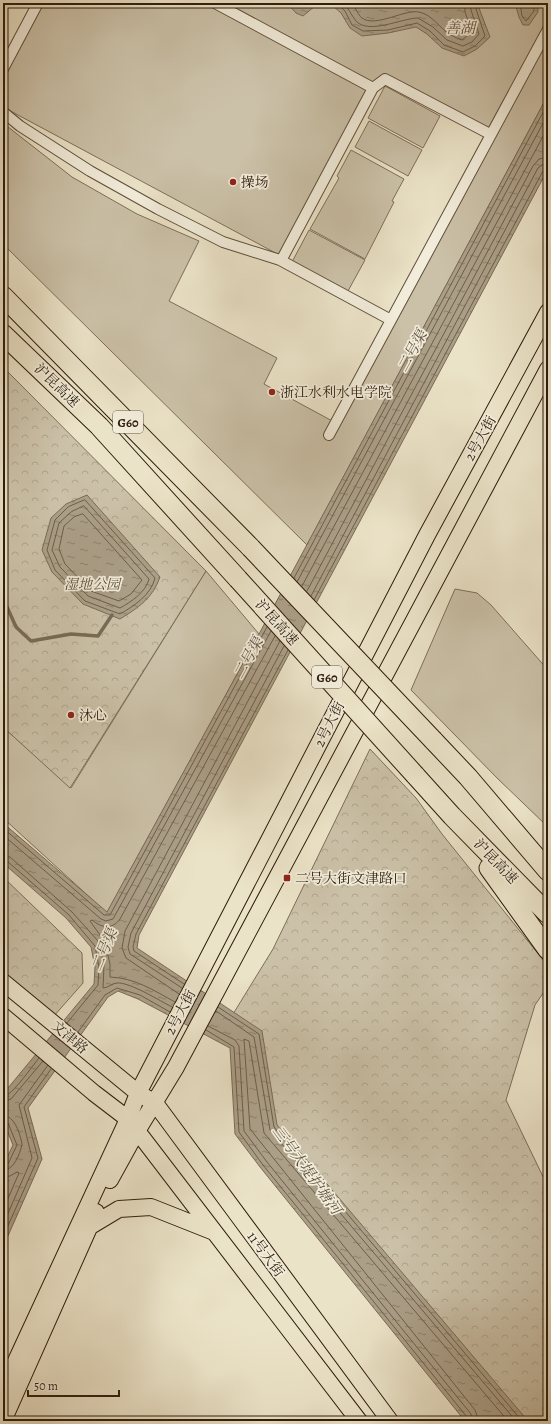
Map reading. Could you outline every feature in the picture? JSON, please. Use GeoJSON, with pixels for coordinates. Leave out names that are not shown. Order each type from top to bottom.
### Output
{"type":"FeatureCollection","features":[{"type":"Feature","properties":{"kind":"highway","name":"沪昆高速"},"geometry":{"type":"LineString","coordinates":[[3,296],[251,548],[433,740],[468,777],[548,871]]}},
{"type":"Feature","properties":{"kind":"highway","name":"沪昆高速"},"geometry":{"type":"LineString","coordinates":[[3,334],[99,426],[452,816],[548,914]]}},
{"type":"Feature","properties":{"kind":"highway"},"geometry":{"type":"LineString","coordinates":[[468,777],[548,852]]}},
{"type":"Feature","properties":{"kind":"highway"},"geometry":{"type":"LineString","coordinates":[[452,816],[548,950]]}},
{"type":"Feature","properties":{"kind":"main road","name":"2号大街"},"geometry":{"type":"LineString","coordinates":[[132,1125],[138,1093],[166,1037],[423,542],[548,312]]}},
{"type":"Feature","properties":{"kind":"main road","name":"2号大街"},"geometry":{"type":"LineString","coordinates":[[132,1125],[155,1103],[187,1045],[548,369]]}},
{"type":"Feature","properties":{"kind":"main road","name":"文津路"},"geometry":{"type":"LineString","coordinates":[[3,982],[138,1093]]}},
{"type":"Feature","properties":{"kind":"main road","name":"文津路"},"geometry":{"type":"LineString","coordinates":[[3,1016],[132,1125]]}},
{"type":"Feature","properties":{"kind":"main road","name":"11号大街"},"geometry":{"type":"LineString","coordinates":[[138,1093],[155,1103],[390,1421]]}},
{"type":"Feature","properties":{"kind":"main road","name":"11号大街"},"geometry":{"type":"LineString","coordinates":[[132,1125],[358,1421]]}},
{"type":"Feature","properties":{"kind":"main road"},"geometry":{"type":"LineString","coordinates":[[3,1421],[112,1177],[132,1125]]}},
{"type":"Feature","properties":{"kind":"main road"},"geometry":{"type":"LineString","coordinates":[[3,1389],[132,1125]]}},
{"type":"Feature","properties":{"kind":"main road"},"geometry":{"type":"LineString","coordinates":[[89,1227],[119,1209],[151,1207],[214,1232]]}},
{"type":"Feature","properties":{"kind":"street"},"geometry":{"type":"LineString","coordinates":[[3,69],[38,3]]}},
{"type":"Feature","properties":{"kind":"street"},"geometry":{"type":"LineString","coordinates":[[215,3],[373,88]]}},
{"type":"Feature","properties":{"kind":"street"},"geometry":{"type":"LineString","coordinates":[[329,435],[548,29]]}},
{"type":"Feature","properties":{"kind":"street"},"geometry":{"type":"LineString","coordinates":[[283,257],[373,88],[385,79],[488,133]]}},
{"type":"Feature","properties":{"kind":"street"},"geometry":{"type":"LineString","coordinates":[[3,112],[20,126],[90,171],[158,209],[223,242],[280,260],[391,320]]}},
{"type":"Feature","properties":{"kind":"green space","name":"浙江水利水电学院"},"geometry":{"type":"Polygon","coordinates":[[[38,3],[548,3],[548,95],[307,545],[3,244],[3,123],[72,177],[137,214],[199,241],[169,301],[277,358],[264,384],[336,423],[492,135],[385,79],[373,88],[283,257],[3,107],[3,69],[38,3]]]}},
{"type":"Feature","properties":{"kind":"green space"},"geometry":{"type":"Polygon","coordinates":[[[385,86],[440,116],[423,148],[368,118],[385,86]]]}},
{"type":"Feature","properties":{"kind":"green space"},"geometry":{"type":"Polygon","coordinates":[[[369,121],[422,150],[408,176],[355,147],[369,121]]]}},
{"type":"Feature","properties":{"kind":"green space"},"geometry":{"type":"Polygon","coordinates":[[[351,150],[404,179],[365,259],[310,229],[339,178],[337,176],[351,150]]]}},
{"type":"Feature","properties":{"kind":"green space"},"geometry":{"type":"Polygon","coordinates":[[[309,230],[365,260],[348,291],[292,262],[309,230]]]}},
{"type":"Feature","properties":{"kind":"green space","name":"湿地公园"},"geometry":{"type":"Polygon","coordinates":[[[3,367],[206,571],[70,788],[3,727],[3,367]]]}},
{"type":"Feature","properties":{"kind":"green space"},"geometry":{"type":"Polygon","coordinates":[[[206,571],[259,634],[107,913],[3,818],[3,727],[71,788],[206,571]]]}},
{"type":"Feature","properties":{"kind":"green space"},"geometry":{"type":"Polygon","coordinates":[[[455,589],[477,593],[491,605],[548,670],[548,827],[497,778],[411,690],[455,589]]]}},
{"type":"Feature","properties":{"kind":"green space"},"geometry":{"type":"Polygon","coordinates":[[[370,749],[416,798],[442,834],[548,966],[548,986],[535,1005],[506,1100],[548,1187],[548,1421],[499,1421],[252,1137],[230,1019],[273,949],[370,749]]]}},
{"type":"Feature","properties":{"kind":"green space"},"geometry":{"type":"Polygon","coordinates":[[[3,877],[82,953],[83,983],[46,1025],[3,986],[3,877]]]}},
{"type":"Feature","properties":{"kind":"water","name":"善湖"},"geometry":{"type":"Polygon","coordinates":[[[287,3],[481,3],[479,8],[490,37],[477,49],[464,56],[442,48],[427,34],[416,27],[388,33],[362,36],[350,28],[341,13],[332,5],[315,6],[303,16],[296,13],[287,3]]]}},
{"type":"Feature","properties":{"kind":"water"},"geometry":{"type":"Polygon","coordinates":[[[515,3],[538,3],[538,12],[529,25],[523,25],[515,3]]]}},
{"type":"Feature","properties":{"kind":"water"},"geometry":{"type":"Polygon","coordinates":[[[548,95],[548,169],[139,935],[137,948],[262,1031],[277,1125],[528,1421],[465,1421],[235,1134],[230,1048],[138,999],[118,991],[108,997],[28,1108],[42,1159],[3,1247],[3,1166],[13,1145],[3,1120],[3,1094],[94,984],[95,967],[91,947],[66,918],[3,863],[3,823],[107,912],[259,634],[548,95]]]}},
{"type":"Feature","properties":{"kind":"water"},"geometry":{"type":"Polygon","coordinates":[[[87,495],[160,577],[149,597],[133,611],[120,619],[83,604],[52,572],[42,550],[51,518],[66,504],[87,495]]]}},
{"type":"Feature","properties":{"kind":"waterway"},"geometry":{"type":"LineString","coordinates":[[3,598],[16,627],[31,641],[71,634],[98,636],[112,615]]}},
{"type":"Feature","properties":{"kind":"place","name":"操场"},"geometry":{"type":"Point","coordinates":[233,182]}},
{"type":"Feature","properties":{"kind":"place","name":"浙江水利水电学院"},"geometry":{"type":"Point","coordinates":[272,392]}},
{"type":"Feature","properties":{"kind":"place","name":"沐心"},"geometry":{"type":"Point","coordinates":[71,715]}},
{"type":"Feature","properties":{"kind":"place","name":"二号大街文津路口"},"geometry":{"type":"Point","coordinates":[287,878]}},
{"type":"Feature","properties":{"kind":"water label","name":"二号渠"},"geometry":{"type":"Point","coordinates":[412,351]}},
{"type":"Feature","properties":{"kind":"water label","name":"二号渠"},"geometry":{"type":"Point","coordinates":[248,658]}},
{"type":"Feature","properties":{"kind":"water label","name":"二号渠"},"geometry":{"type":"Point","coordinates":[104,950]}},
{"type":"Feature","properties":{"kind":"water label","name":"三号大堤护塘河"},"geometry":{"type":"Point","coordinates":[307,1170]}}]}
